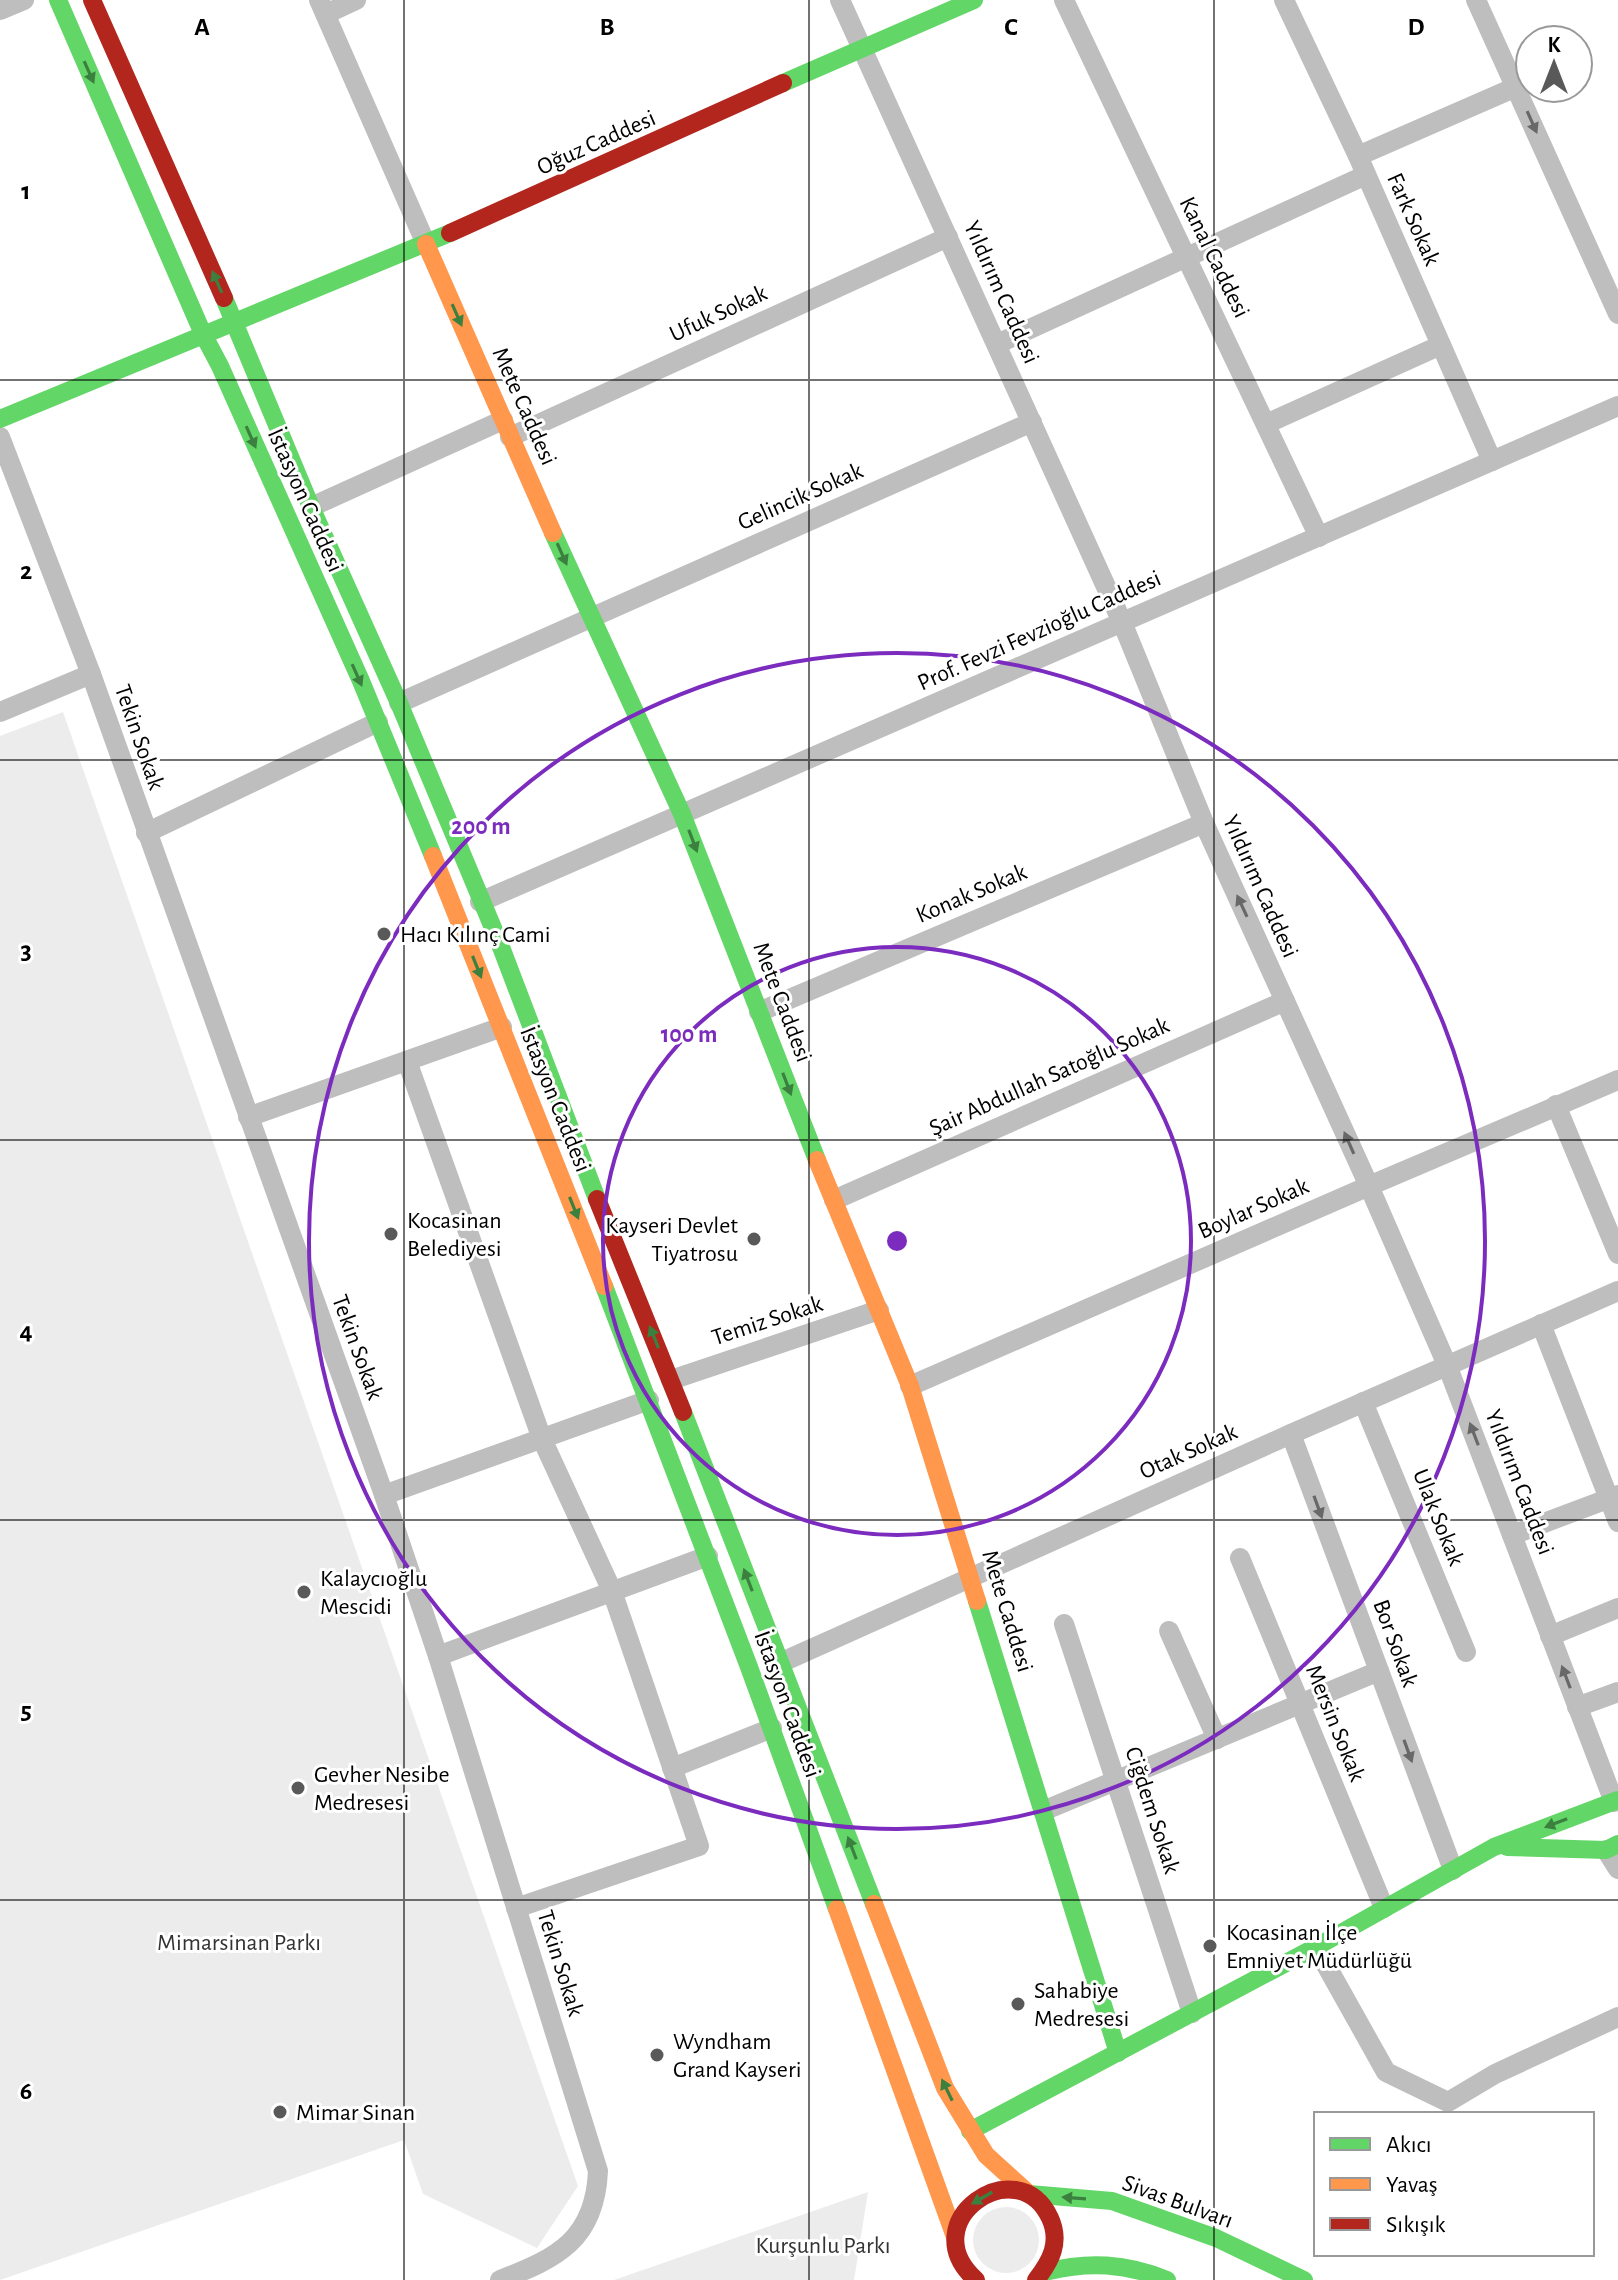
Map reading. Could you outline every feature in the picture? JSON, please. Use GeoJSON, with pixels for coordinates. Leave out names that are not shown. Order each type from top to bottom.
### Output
{"type":"FeatureCollection","features":[{"type":"Feature","properties":{"kind":"main road","name":"İstasyon Caddesi"},"geometry":{"type":"LineString","coordinates":[[58,0],[203,334],[378,722],[502,1027],[649,1400],[772,1728],[955,2237],[959,2258],[976,2280]]}},
{"type":"Feature","properties":{"kind":"main road","name":"İstasyon Caddesi"},"geometry":{"type":"LineString","coordinates":[[92,0],[399,703],[501,947],[945,2088],[986,2155],[1046,2209],[1056,2230],[1055,2252],[1040,2276]]}},
{"type":"Feature","properties":{"kind":"main road","name":"Oğuz Caddesi"},"geometry":{"type":"LineString","coordinates":[[0,419],[426,244],[974,0]]}},
{"type":"Feature","properties":{"kind":"main road","name":"Mete Caddesi"},"geometry":{"type":"LineString","coordinates":[[426,244],[590,617],[682,814],[910,1386],[1118,2053]]}},
{"type":"Feature","properties":{"kind":"main road"},"geometry":{"type":"LineString","coordinates":[[970,2131],[1316,1947],[1494,1847],[1616,1801]]}},
{"type":"Feature","properties":{"kind":"main road"},"geometry":{"type":"LineString","coordinates":[[1494,1847],[1612,1847]]}},
{"type":"Feature","properties":{"kind":"main road","name":"Sivas Bulvarı"},"geometry":{"type":"LineString","coordinates":[[942,2266],[961,2216],[976,2199],[996,2190],[1019,2190],[1029,2194],[1112,2201],[1216,2238],[1304,2280]]}},
{"type":"Feature","properties":{"kind":"main road"},"geometry":{"type":"LineString","coordinates":[[1040,2276],[1081,2263],[1099,2262],[1132,2267],[1167,2280]]}},
{"type":"Feature","properties":{"kind":"street"},"geometry":{"type":"LineString","coordinates":[[0,10],[24,0]]}},
{"type":"Feature","properties":{"kind":"street"},"geometry":{"type":"LineString","coordinates":[[322,7],[356,0]]}},
{"type":"Feature","properties":{"kind":"street","name":"Yıldırım Caddesi"},"geometry":{"type":"LineString","coordinates":[[840,0],[1122,622],[1204,823],[1447,1365],[1616,1801]]}},
{"type":"Feature","properties":{"kind":"street","name":"Kanal Caddesi"},"geometry":{"type":"LineString","coordinates":[[1064,0],[1319,537]]}},
{"type":"Feature","properties":{"kind":"street","name":"Fark Sokak"},"geometry":{"type":"LineString","coordinates":[[1284,0],[1362,166],[1492,461]]}},
{"type":"Feature","properties":{"kind":"street"},"geometry":{"type":"LineString","coordinates":[[1476,0],[1514,83]]}},
{"type":"Feature","properties":{"kind":"street","name":"Mete Caddesi"},"geometry":{"type":"LineString","coordinates":[[322,7],[426,244]]}},
{"type":"Feature","properties":{"kind":"street"},"geometry":{"type":"LineString","coordinates":[[997,344],[1187,258],[1514,88]]}},
{"type":"Feature","properties":{"kind":"street"},"geometry":{"type":"LineString","coordinates":[[1524,104],[1618,314]]}},
{"type":"Feature","properties":{"kind":"street","name":"Ufuk Sokak"},"geometry":{"type":"LineString","coordinates":[[311,507],[507,428],[948,237]]}},
{"type":"Feature","properties":{"kind":"street"},"geometry":{"type":"LineString","coordinates":[[1266,424],[1441,345]]}},
{"type":"Feature","properties":{"kind":"street","name":"Prof. Fevzi Fevzioğlu Caddesi"},"geometry":{"type":"LineString","coordinates":[[480,902],[1618,406]]}},
{"type":"Feature","properties":{"kind":"street","name":"Gelincik Sokak"},"geometry":{"type":"LineString","coordinates":[[399,703],[1032,422]]}},
{"type":"Feature","properties":{"kind":"street","name":"Tekin Sokak"},"geometry":{"type":"LineString","coordinates":[[0,437],[91,674],[384,1495],[438,1656],[598,2171],[595,2199],[584,2225],[563,2250],[537,2266],[500,2280]]}},
{"type":"Feature","properties":{"kind":"street"},"geometry":{"type":"LineString","coordinates":[[0,712],[91,674]]}},
{"type":"Feature","properties":{"kind":"street"},"geometry":{"type":"LineString","coordinates":[[146,833],[378,722]]}},
{"type":"Feature","properties":{"kind":"street","name":"Konak Sokak"},"geometry":{"type":"LineString","coordinates":[[759,1012],[1204,823]]}},
{"type":"Feature","properties":{"kind":"street","name":"Şair Abdullah Satoğlu Sokak"},"geometry":{"type":"LineString","coordinates":[[834,1200],[1285,1001]]}},
{"type":"Feature","properties":{"kind":"street"},"geometry":{"type":"LineString","coordinates":[[248,1117],[502,1027]]}},
{"type":"Feature","properties":{"kind":"street"},"geometry":{"type":"LineString","coordinates":[[407,1061],[542,1439],[612,1591],[699,1846],[516,1908]]}},
{"type":"Feature","properties":{"kind":"street","name":"Boylar Sokak"},"geometry":{"type":"LineString","coordinates":[[910,1386],[1618,1080]]}},
{"type":"Feature","properties":{"kind":"street"},"geometry":{"type":"LineString","coordinates":[[1556,1105],[1618,1254]]}},
{"type":"Feature","properties":{"kind":"street","name":"Otak Sokak"},"geometry":{"type":"LineString","coordinates":[[780,1663],[1618,1291]]}},
{"type":"Feature","properties":{"kind":"street","name":"Temiz Sokak"},"geometry":{"type":"LineString","coordinates":[[671,1380],[879,1310]]}},
{"type":"Feature","properties":{"kind":"street"},"geometry":{"type":"LineString","coordinates":[[1541,1324],[1613,1497],[1618,1522]]}},
{"type":"Feature","properties":{"kind":"street"},"geometry":{"type":"LineString","coordinates":[[384,1495],[649,1400]]}},
{"type":"Feature","properties":{"kind":"street","name":"Ulak Sokak"},"geometry":{"type":"LineString","coordinates":[[1363,1402],[1466,1652]]}},
{"type":"Feature","properties":{"kind":"street","name":"Bor Sokak"},"geometry":{"type":"LineString","coordinates":[[1291,1434],[1453,1870]]}},
{"type":"Feature","properties":{"kind":"street"},"geometry":{"type":"LineString","coordinates":[[1512,1535],[1613,1497]]}},
{"type":"Feature","properties":{"kind":"street"},"geometry":{"type":"LineString","coordinates":[[438,1656],[708,1556]]}},
{"type":"Feature","properties":{"kind":"street","name":"Mersin Sokak"},"geometry":{"type":"LineString","coordinates":[[1240,1558],[1384,1908]]}},
{"type":"Feature","properties":{"kind":"street"},"geometry":{"type":"LineString","coordinates":[[1550,1636],[1618,1608]]}},
{"type":"Feature","properties":{"kind":"street","name":"Ciğdem Sokak"},"geometry":{"type":"LineString","coordinates":[[1064,1624],[1192,2013]]}},
{"type":"Feature","properties":{"kind":"street"},"geometry":{"type":"LineString","coordinates":[[1169,1631],[1217,1739]]}},
{"type":"Feature","properties":{"kind":"street"},"geometry":{"type":"LineString","coordinates":[[1043,1811],[1379,1671]]}},
{"type":"Feature","properties":{"kind":"street"},"geometry":{"type":"LineString","coordinates":[[1577,1707],[1618,1692]]}},
{"type":"Feature","properties":{"kind":"street"},"geometry":{"type":"LineString","coordinates":[[672,1768],[772,1728]]}},
{"type":"Feature","properties":{"kind":"street"},"geometry":{"type":"LineString","coordinates":[[1612,1847],[1618,1869]]}},
{"type":"Feature","properties":{"kind":"street"},"geometry":{"type":"LineString","coordinates":[[1316,1947],[1386,2072],[1448,2102],[1495,2074],[1618,2017]]}},
{"type":"Feature","properties":{"kind":"green space","name":"Mimarsinan Parkı"},"geometry":{"type":"Polygon","coordinates":[[[63,712],[578,2186],[537,2248],[423,2194],[404,2140],[0,2280],[0,736],[63,712]]]}},
{"type":"Feature","properties":{"kind":"green space","name":"Kurşunlu Parkı"},"geometry":{"type":"Polygon","coordinates":[[[868,2192],[854,2280],[614,2280],[868,2192]]]}},
{"type":"Feature","properties":{"kind":"green space"},"geometry":{"type":"Polygon","coordinates":[[[1006,2207],[1029,2217],[1039,2240],[1029,2263],[1006,2273],[983,2263],[973,2240],[983,2217],[1006,2207]]]}},
{"type":"Feature","properties":{"kind":"traffic: fast"},"geometry":{"type":"LineString","coordinates":[[58,0],[203,334],[361,681],[433,856]]}},
{"type":"Feature","properties":{"kind":"traffic: fast"},"geometry":{"type":"LineString","coordinates":[[783,83],[974,0]]}},
{"type":"Feature","properties":{"kind":"traffic: fast"},"geometry":{"type":"LineString","coordinates":[[0,419],[450,233]]}},
{"type":"Feature","properties":{"kind":"traffic: fast"},"geometry":{"type":"LineString","coordinates":[[224,298],[501,947],[597,1199]]}},
{"type":"Feature","properties":{"kind":"traffic: fast"},"geometry":{"type":"LineString","coordinates":[[553,533],[682,814],[817,1160]]}},
{"type":"Feature","properties":{"kind":"traffic: fast"},"geometry":{"type":"LineString","coordinates":[[604,1286],[837,1909]]}},
{"type":"Feature","properties":{"kind":"traffic: fast"},"geometry":{"type":"LineString","coordinates":[[683,1412],[874,1904]]}},
{"type":"Feature","properties":{"kind":"traffic: fast"},"geometry":{"type":"LineString","coordinates":[[977,1601],[1118,2053]]}},
{"type":"Feature","properties":{"kind":"traffic: fast"},"geometry":{"type":"LineString","coordinates":[[970,2131],[1316,1947],[1494,1847],[1618,1800]]}},
{"type":"Feature","properties":{"kind":"traffic: fast"},"geometry":{"type":"LineString","coordinates":[[1507,1847],[1606,1850],[1618,1844]]}},
{"type":"Feature","properties":{"kind":"traffic: fast"},"geometry":{"type":"LineString","coordinates":[[1029,2194],[1112,2201],[1216,2238],[1304,2280]]}},
{"type":"Feature","properties":{"kind":"traffic: fast"},"geometry":{"type":"LineString","coordinates":[[1045,2272],[1092,2265],[1122,2267],[1167,2280]]}},
{"type":"Feature","properties":{"kind":"traffic: slow"},"geometry":{"type":"LineString","coordinates":[[426,244],[553,533]]}},
{"type":"Feature","properties":{"kind":"traffic: slow"},"geometry":{"type":"LineString","coordinates":[[433,856],[604,1286]]}},
{"type":"Feature","properties":{"kind":"traffic: slow"},"geometry":{"type":"LineString","coordinates":[[817,1160],[910,1386],[977,1601]]}},
{"type":"Feature","properties":{"kind":"traffic: slow"},"geometry":{"type":"LineString","coordinates":[[874,1904],[945,2088],[986,2155],[1029,2194]]}},
{"type":"Feature","properties":{"kind":"traffic: slow"},"geometry":{"type":"LineString","coordinates":[[837,1909],[955,2237]]}},
{"type":"Feature","properties":{"kind":"traffic: jam"},"geometry":{"type":"LineString","coordinates":[[92,0],[224,298]]}},
{"type":"Feature","properties":{"kind":"traffic: jam"},"geometry":{"type":"LineString","coordinates":[[450,233],[783,83]]}},
{"type":"Feature","properties":{"kind":"traffic: jam"},"geometry":{"type":"LineString","coordinates":[[597,1199],[683,1412]]}},
{"type":"Feature","properties":{"kind":"traffic: jam"},"geometry":{"type":"LineString","coordinates":[[976,2280],[959,2258],[956,2236],[962,2216],[976,2201],[995,2192],[1015,2190],[1035,2198],[1050,2218],[1055,2235],[1053,2251],[1036,2280]]}},
{"type":"Feature","properties":{"kind":"place","name":"Hacı Kılınç Cami"},"geometry":{"type":"Point","coordinates":[384,934]}},
{"type":"Feature","properties":{"kind":"place","name":"Kocasinan Belediyesi"},"geometry":{"type":"Point","coordinates":[391,1234]}},
{"type":"Feature","properties":{"kind":"place","name":"Kayseri Devlet Tiyatrosu"},"geometry":{"type":"Point","coordinates":[754,1239]}},
{"type":"Feature","properties":{"kind":"place","name":"Kalaycıoğlu Mescidi"},"geometry":{"type":"Point","coordinates":[304,1592]}},
{"type":"Feature","properties":{"kind":"place","name":"Gevher Nesibe Medresesi"},"geometry":{"type":"Point","coordinates":[298,1788]}},
{"type":"Feature","properties":{"kind":"place","name":"Kocasinan İlçe Emniyet Müdürlüğü"},"geometry":{"type":"Point","coordinates":[1210,1946]}},
{"type":"Feature","properties":{"kind":"place","name":"Sahabiye Medresesi"},"geometry":{"type":"Point","coordinates":[1018,2004]}},
{"type":"Feature","properties":{"kind":"place","name":"Wyndham Grand Kayseri"},"geometry":{"type":"Point","coordinates":[657,2055]}},
{"type":"Feature","properties":{"kind":"place","name":"Mimar Sinan"},"geometry":{"type":"Point","coordinates":[280,2112]}}]}
